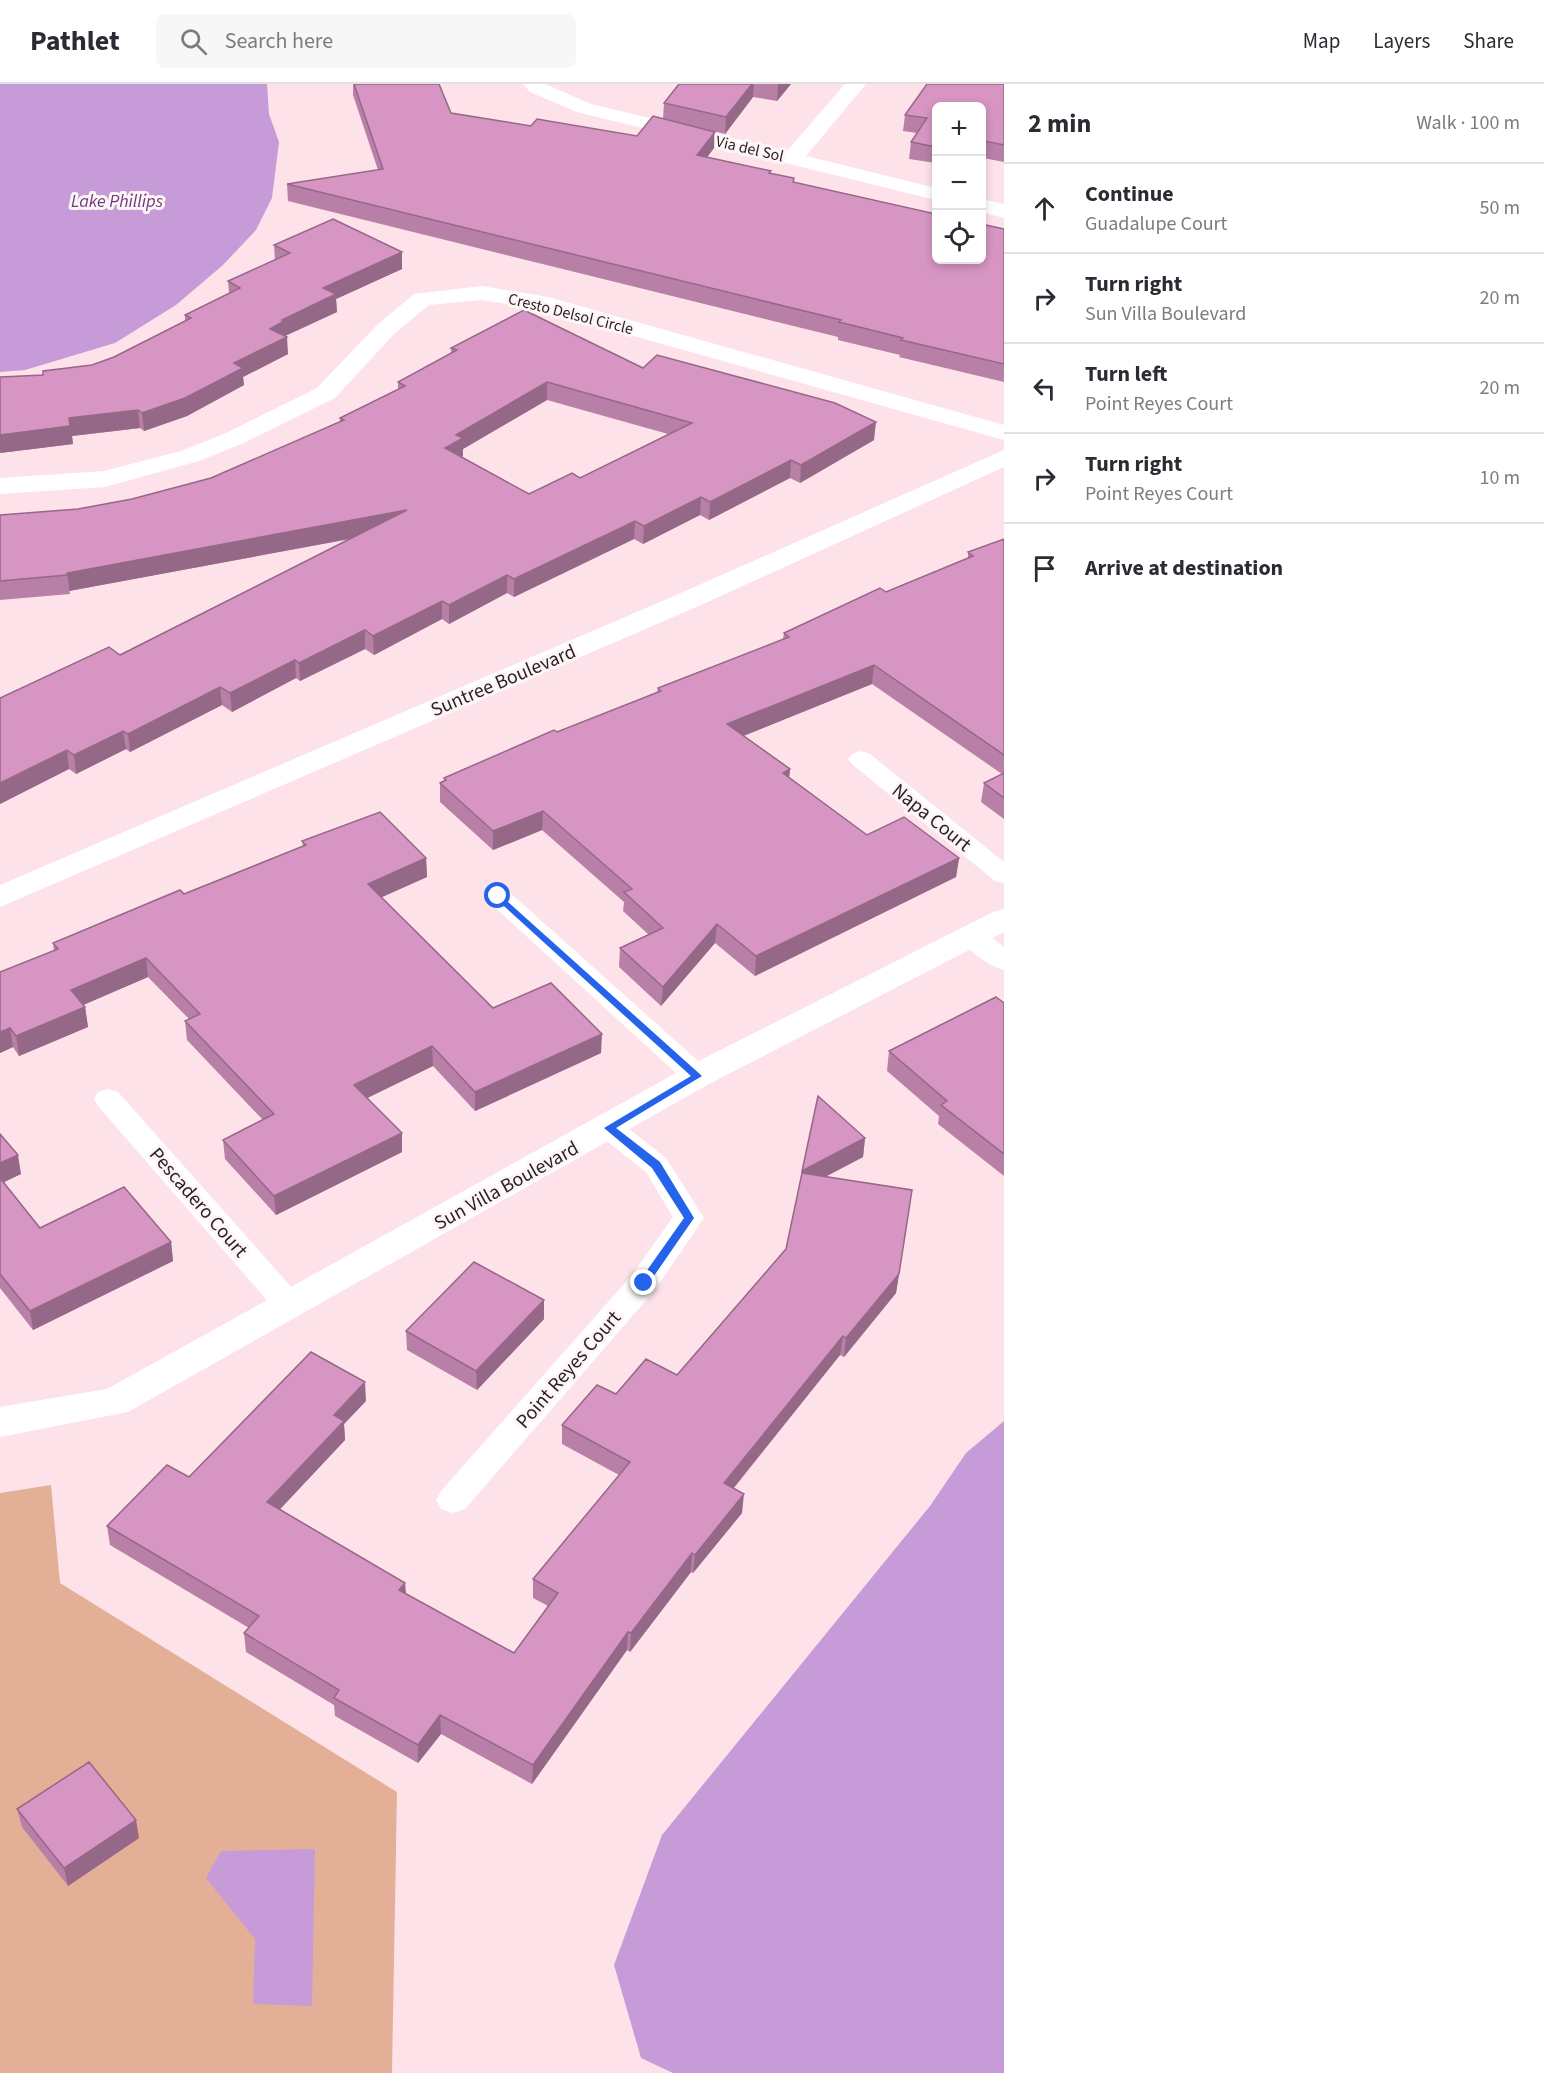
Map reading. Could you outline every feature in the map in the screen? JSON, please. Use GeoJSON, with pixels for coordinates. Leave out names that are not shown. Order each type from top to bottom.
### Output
{"type":"FeatureCollection","features":[{"type":"Feature","properties":{"kind":"street","name":"Via del Sol"},"geometry":{"type":"LineString","coordinates":[[533,84],[537,88],[584,108],[932,193]]}},
{"type":"Feature","properties":{"kind":"street"},"geometry":{"type":"LineString","coordinates":[[793,158],[856,84]]}},
{"type":"Feature","properties":{"kind":"street"},"geometry":{"type":"LineString","coordinates":[[986,206],[1004,211]]}},
{"type":"Feature","properties":{"kind":"street","name":"Cresto Delsol Circle"},"geometry":{"type":"LineString","coordinates":[[0,486],[105,479],[199,453],[326,393],[386,329],[422,299],[482,293],[540,302],[1004,433]]}},
{"type":"Feature","properties":{"kind":"street","name":"Suntree Boulevard"},"geometry":{"type":"LineString","coordinates":[[0,897],[680,604],[1004,458]]}},
{"type":"Feature","properties":{"kind":"street","name":"Sun Villa Boulevard"},"geometry":{"type":"LineString","coordinates":[[0,1422],[116,1402],[609,1128],[697,1076],[1004,919]]}},
{"type":"Feature","properties":{"kind":"lane","name":"Napa Court"},"geometry":{"type":"LineString","coordinates":[[861,759],[1004,875]]}},
{"type":"Feature","properties":{"kind":"lane"},"geometry":{"type":"LineString","coordinates":[[498,896],[697,1076]]}},
{"type":"Feature","properties":{"kind":"lane"},"geometry":{"type":"LineString","coordinates":[[972,936],[1004,960]]}},
{"type":"Feature","properties":{"kind":"lane","name":"Pescadero Court"},"geometry":{"type":"LineString","coordinates":[[108,1099],[290,1306]]}},
{"type":"Feature","properties":{"kind":"lane","name":"Point Reyes Court"},"geometry":{"type":"LineString","coordinates":[[453,1500],[644,1283],[689,1218],[656,1165],[609,1128]]}},
{"type":"Feature","properties":{"kind":"shaded area"},"geometry":{"type":"Polygon","coordinates":[[[51,1485],[60,1583],[397,1792],[392,2073],[0,2073],[0,1493],[51,1485]]]}},
{"type":"Feature","properties":{"kind":"water","name":"Lake Phillips"},"geometry":{"type":"Polygon","coordinates":[[[0,84],[267,84],[269,114],[279,142],[272,198],[256,230],[223,265],[176,305],[115,343],[25,370],[0,372],[0,84]]]}},
{"type":"Feature","properties":{"kind":"water"},"geometry":{"type":"Polygon","coordinates":[[[1004,1421],[1004,2073],[673,2073],[641,2058],[614,1965],[662,1835],[930,1506],[966,1453],[1004,1421]]]}},
{"type":"Feature","properties":{"kind":"water"},"geometry":{"type":"Polygon","coordinates":[[[315,1849],[312,2006],[253,2004],[255,1939],[206,1878],[221,1851],[315,1849]]]}},
{"type":"Feature","properties":{"kind":"building"},"geometry":{"type":"Polygon","coordinates":[[[354,84],[439,84],[451,113],[531,126],[537,119],[637,136],[653,116],[715,132],[697,155],[771,171],[769,173],[794,178],[793,182],[932,213],[932,264],[986,264],[986,225],[1004,229],[1004,364],[901,340],[903,338],[839,322],[841,320],[287,184],[383,169],[354,84]]]}},
{"type":"Feature","properties":{"kind":"building"},"geometry":{"type":"Polygon","coordinates":[[[679,84],[752,84],[726,117],[664,103],[679,84]]]}},
{"type":"Feature","properties":{"kind":"building"},"geometry":{"type":"Polygon","coordinates":[[[927,84],[1004,84],[1004,145],[986,141],[986,102],[932,102],[932,146],[911,142],[927,118],[905,115],[927,84]]]}},
{"type":"Feature","properties":{"kind":"building"},"geometry":{"type":"Polygon","coordinates":[[[333,219],[402,252],[323,288],[336,294],[282,320],[284,321],[270,329],[287,337],[234,363],[243,368],[185,398],[142,413],[138,410],[69,418],[70,426],[0,435],[0,377],[43,375],[43,371],[92,365],[114,357],[191,318],[185,315],[240,288],[228,281],[290,253],[274,245],[333,219]]]}},
{"type":"Feature","properties":{"kind":"building"},"geometry":{"type":"Polygon","coordinates":[[[524,310],[643,368],[657,355],[835,403],[876,422],[801,465],[791,460],[710,502],[701,497],[644,526],[635,521],[514,579],[507,575],[449,605],[442,601],[373,636],[365,630],[299,663],[295,660],[230,693],[220,687],[128,734],[123,731],[74,755],[67,750],[0,783],[0,698],[109,647],[120,655],[407,510],[67,573],[67,575],[0,581],[0,515],[78,509],[132,499],[211,478],[344,420],[340,418],[405,386],[398,382],[457,350],[451,348],[524,310]],[[547,382],[456,435],[463,438],[445,448],[529,494],[572,473],[580,478],[692,423],[547,382]]]}},
{"type":"Feature","properties":{"kind":"building"},"geometry":{"type":"Polygon","coordinates":[[[1004,539],[1004,755],[874,665],[727,724],[790,769],[783,773],[867,835],[904,817],[959,858],[756,956],[717,924],[663,987],[620,948],[663,928],[624,892],[632,889],[543,811],[493,831],[440,783],[446,780],[444,778],[554,730],[557,732],[661,691],[658,688],[789,637],[784,633],[880,588],[886,592],[973,556],[968,552],[1004,539]]]}},
{"type":"Feature","properties":{"kind":"building"},"geometry":{"type":"Polygon","coordinates":[[[1004,773],[1004,798],[984,783],[1004,773]]]}},
{"type":"Feature","properties":{"kind":"building"},"geometry":{"type":"Polygon","coordinates":[[[380,812],[426,858],[368,884],[493,1008],[551,983],[602,1034],[475,1092],[432,1046],[354,1085],[402,1133],[274,1196],[223,1140],[274,1114],[185,1021],[200,1014],[146,958],[71,990],[85,1007],[16,1036],[10,1028],[0,1032],[0,972],[58,949],[53,943],[180,890],[184,894],[306,845],[302,841],[380,812]]]}},
{"type":"Feature","properties":{"kind":"building"},"geometry":{"type":"Polygon","coordinates":[[[996,997],[1004,1003],[1004,1154],[941,1105],[947,1101],[889,1051],[996,997]]]}},
{"type":"Feature","properties":{"kind":"building"},"geometry":{"type":"Polygon","coordinates":[[[818,1096],[865,1138],[802,1171],[818,1096]]]}},
{"type":"Feature","properties":{"kind":"building"},"geometry":{"type":"Polygon","coordinates":[[[0,1134],[18,1155],[0,1163],[0,1134]]]}},
{"type":"Feature","properties":{"kind":"building"},"geometry":{"type":"Polygon","coordinates":[[[802,1173],[912,1190],[899,1274],[846,1338],[843,1336],[724,1483],[744,1494],[695,1555],[692,1553],[631,1633],[628,1632],[533,1765],[440,1715],[418,1745],[334,1698],[339,1690],[244,1633],[259,1616],[107,1526],[167,1465],[189,1477],[311,1352],[365,1382],[334,1415],[344,1421],[267,1502],[405,1583],[399,1590],[514,1653],[558,1593],[533,1579],[630,1462],[562,1425],[597,1385],[616,1394],[646,1359],[677,1375],[786,1249],[802,1173]]]}},
{"type":"Feature","properties":{"kind":"building"},"geometry":{"type":"Polygon","coordinates":[[[0,1178],[40,1228],[124,1187],[171,1242],[30,1311],[0,1274],[0,1178]]]}},
{"type":"Feature","properties":{"kind":"building"},"geometry":{"type":"Polygon","coordinates":[[[474,1262],[544,1300],[476,1371],[406,1331],[474,1262]]]}},
{"type":"Feature","properties":{"kind":"building"},"geometry":{"type":"Polygon","coordinates":[[[89,1762],[136,1820],[64,1868],[17,1809],[89,1762]]]}},
{"type":"Feature","properties":{"kind":"route"},"geometry":{"type":"LineString","coordinates":[[498,896],[697,1076],[609,1128],[656,1165],[689,1218],[644,1283]]}}]}
